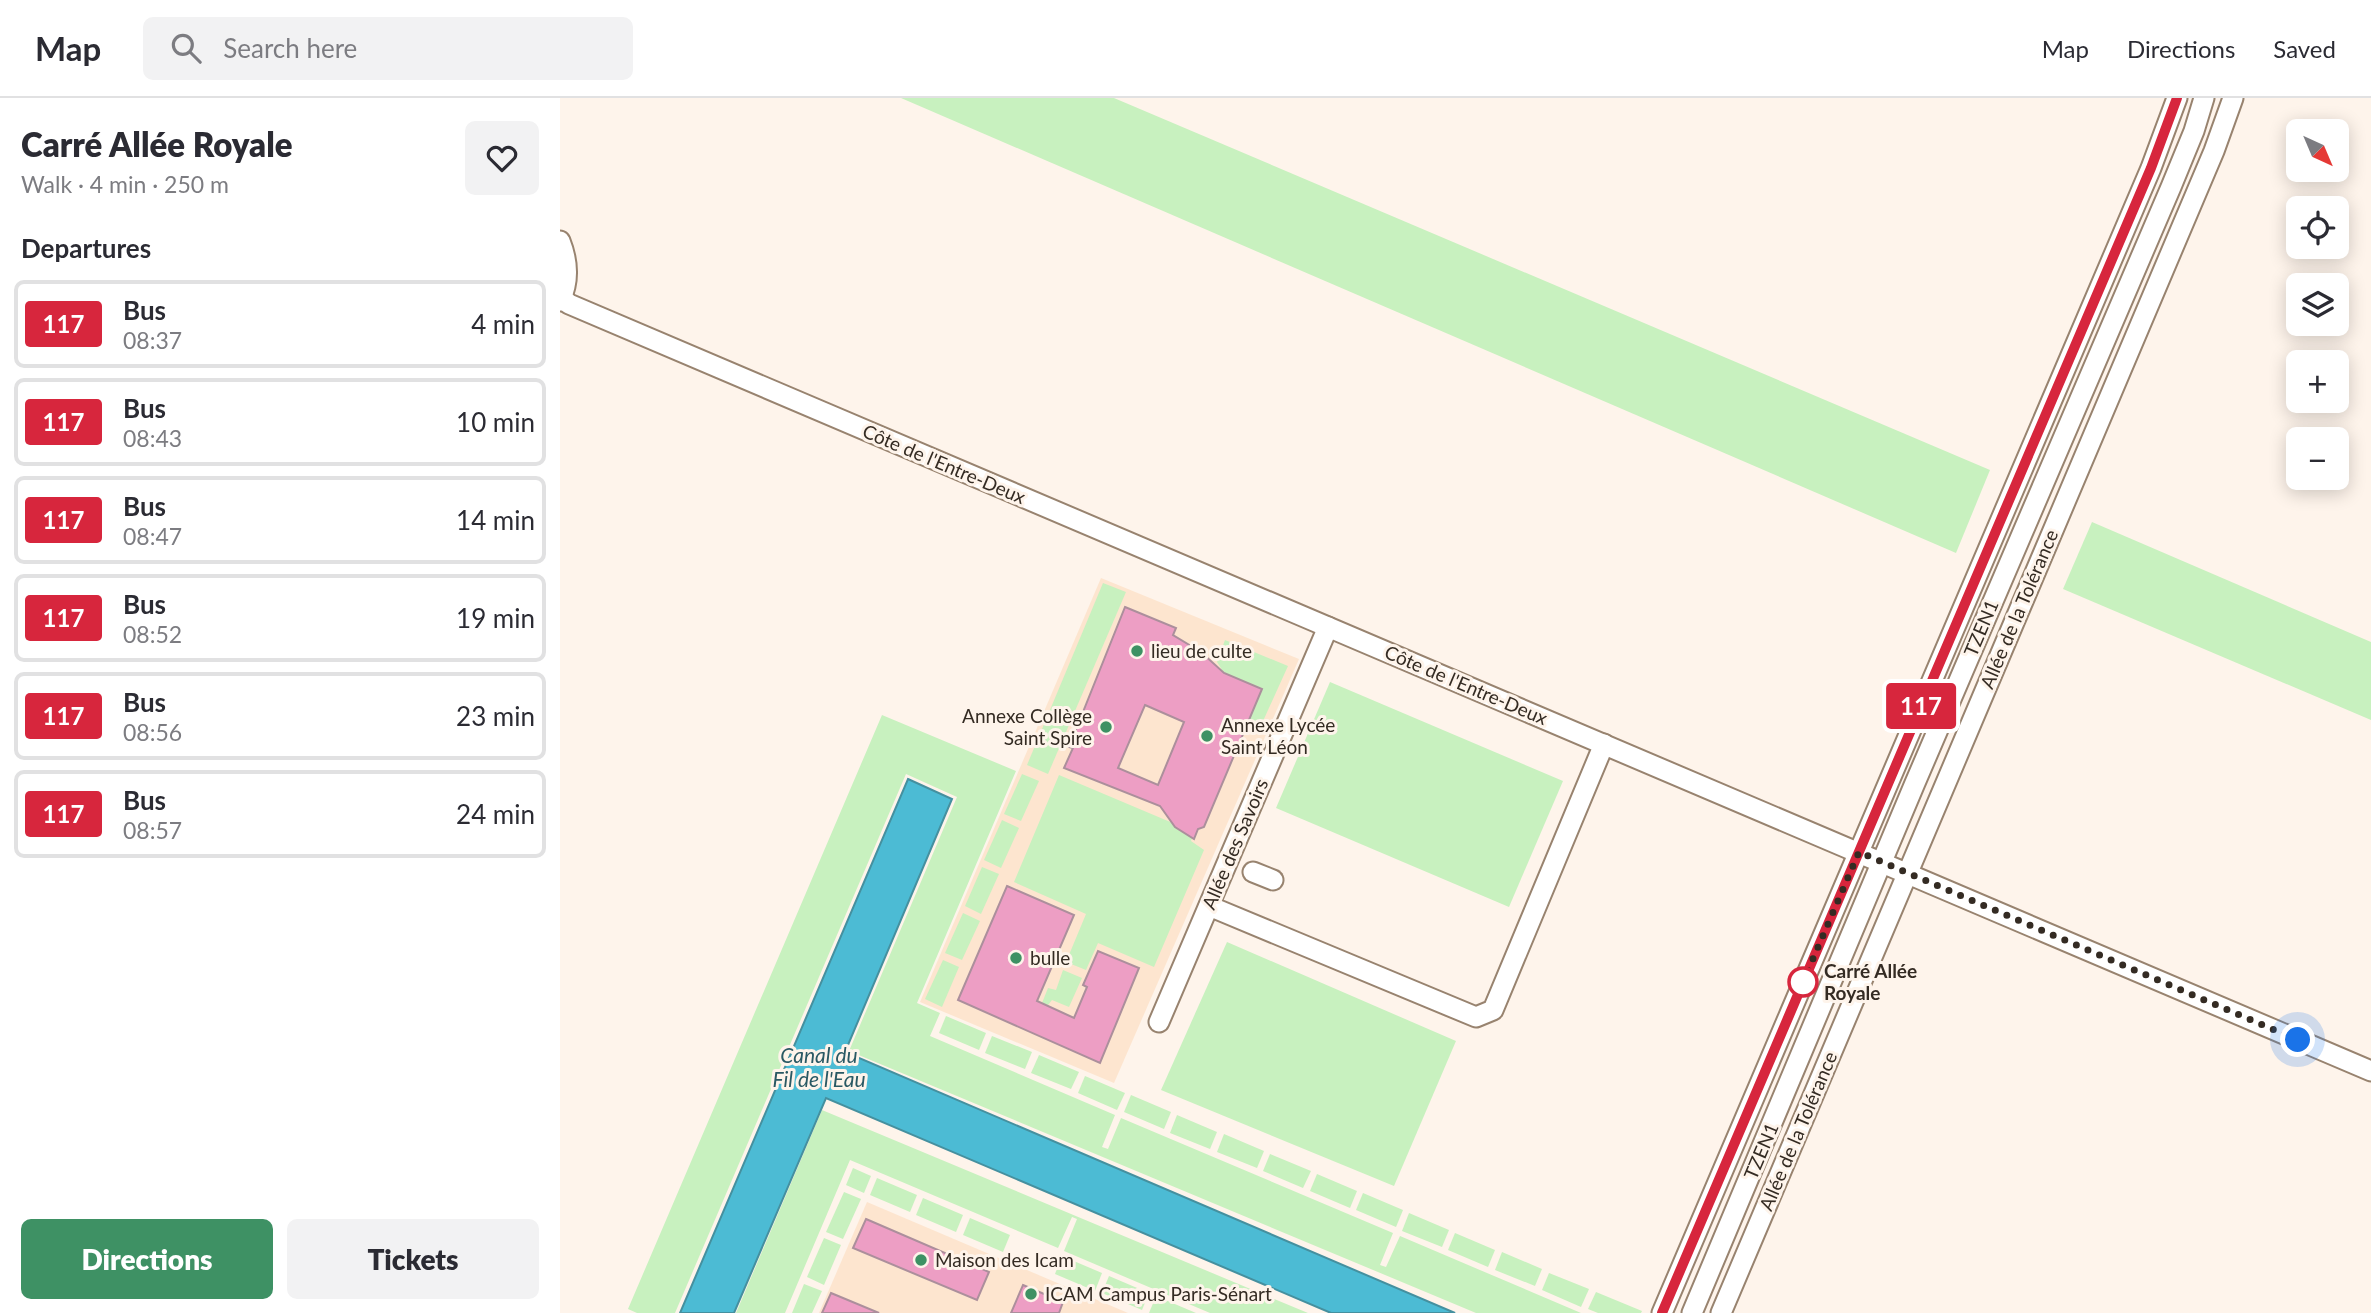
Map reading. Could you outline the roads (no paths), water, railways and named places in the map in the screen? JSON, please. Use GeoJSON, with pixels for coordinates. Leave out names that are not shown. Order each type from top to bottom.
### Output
{"type":"FeatureCollection","features":[{"type":"Feature","properties":{"kind":"street"},"geometry":{"type":"LineString","coordinates":[[1662,1313],[2151,168],[2177,98]]}},
{"type":"Feature","properties":{"kind":"street","name":"TZEN1"},"geometry":{"type":"LineString","coordinates":[[1692,1313],[2171,187],[2204,98]]}},
{"type":"Feature","properties":{"kind":"street","name":"Allée de la Tolérance"},"geometry":{"type":"LineString","coordinates":[[1721,1313],[2214,151],[2233,98]]}},
{"type":"Feature","properties":{"kind":"street"},"geometry":{"type":"LineString","coordinates":[[560,241],[565,252],[567,275],[561,300]]}},
{"type":"Feature","properties":{"kind":"street","name":"Côte de l'Entre-Deux"},"geometry":{"type":"LineString","coordinates":[[561,300],[2371,1070]]}},
{"type":"Feature","properties":{"kind":"street","name":"Allée des Savoirs"},"geometry":{"type":"LineString","coordinates":[[1159,1021],[1328,627]]}},
{"type":"Feature","properties":{"kind":"street"},"geometry":{"type":"LineString","coordinates":[[1209,906],[1476,1017],[1493,1010],[1604,744]]}},
{"type":"Feature","properties":{"kind":"street"},"geometry":{"type":"LineString","coordinates":[[1253,872],[1273,880]]}},
{"type":"Feature","properties":{"kind":"water","name":"Canal du Fil de l'Eau"},"geometry":{"type":"Polygon","coordinates":[[[908,779],[952,799],[845,1052],[1455,1313],[1331,1313],[826,1098],[734,1313],[680,1313],[908,779]]]}},
{"type":"Feature","properties":{"kind":"place","name":"lieu de culte"},"geometry":{"type":"Point","coordinates":[1137,651]}},
{"type":"Feature","properties":{"kind":"place","name":"Annexe Collège Saint Spire"},"geometry":{"type":"Point","coordinates":[1106,727]}},
{"type":"Feature","properties":{"kind":"place","name":"Annexe Lycée Saint Léon"},"geometry":{"type":"Point","coordinates":[1207,736]}},
{"type":"Feature","properties":{"kind":"place","name":"bulle"},"geometry":{"type":"Point","coordinates":[1016,958]}},
{"type":"Feature","properties":{"kind":"place","name":"Carré Allée Royale"},"geometry":{"type":"Point","coordinates":[1803,982]}},
{"type":"Feature","properties":{"kind":"place","name":"Maison des Icam"},"geometry":{"type":"Point","coordinates":[921,1260]}},
{"type":"Feature","properties":{"kind":"place","name":"ICAM Campus Paris-Sénart"},"geometry":{"type":"Point","coordinates":[1031,1294]}}]}
